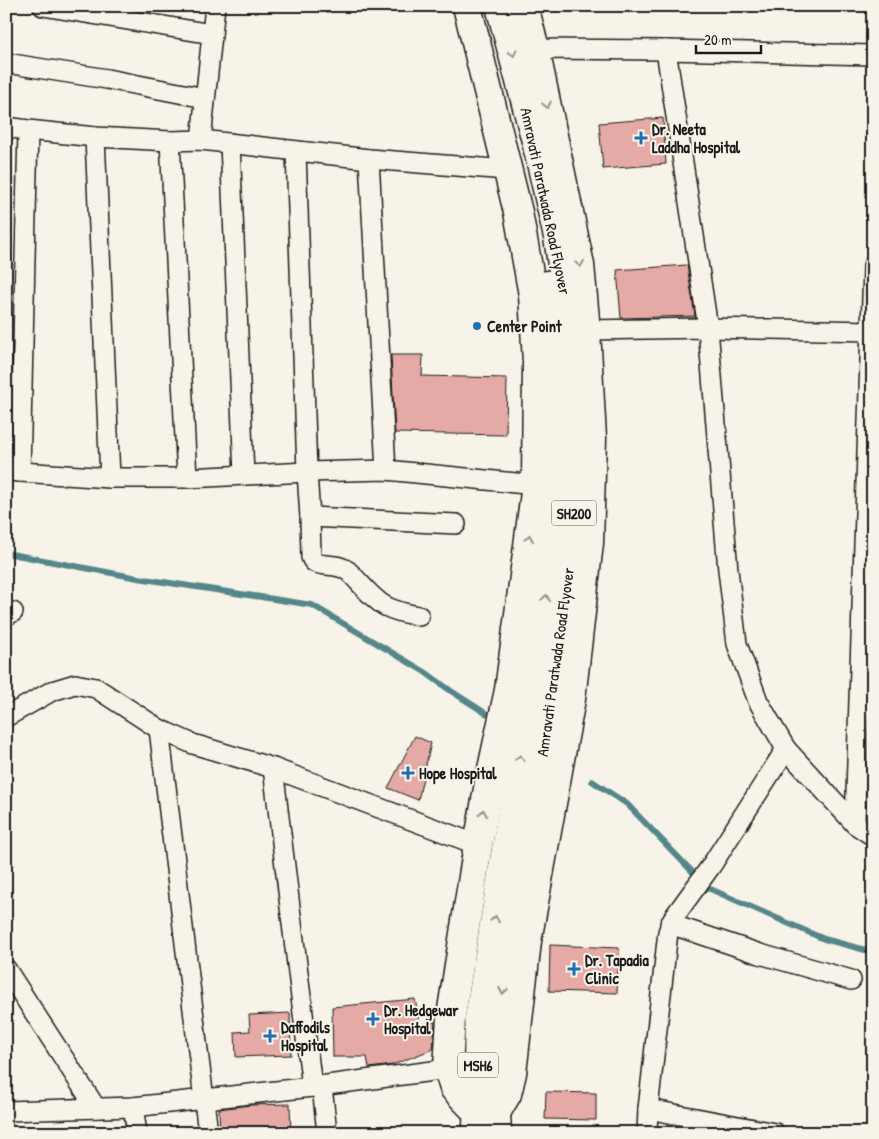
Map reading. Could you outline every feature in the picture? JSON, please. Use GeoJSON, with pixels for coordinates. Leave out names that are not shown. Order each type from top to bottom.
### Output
{"type":"FeatureCollection","features":[{"type":"Feature","properties":{"kind":"street"},"geometry":{"type":"LineString","coordinates":[[43,6],[212,34]]}},
{"type":"Feature","properties":{"kind":"street"},"geometry":{"type":"LineString","coordinates":[[201,140],[215,6]]}},
{"type":"Feature","properties":{"kind":"street"},"geometry":{"type":"LineString","coordinates":[[467,6],[518,212],[533,295],[537,362],[536,485],[508,690],[478,845],[451,1016],[448,1069],[454,1088],[487,1122],[507,1094],[512,1073],[527,941],[571,699],[589,543],[592,438],[580,265],[535,49],[524,6]]}},
{"type":"Feature","properties":{"kind":"street","name":"Amravati Paratwada Road Flyover"},"geometry":{"type":"LineString","coordinates":[[481,6],[513,125],[549,293],[555,484],[552,560],[488,1021],[487,1122]]}},
{"type":"Feature","properties":{"kind":"street","name":"Amravati Paratwada Road Flyover"},"geometry":{"type":"LineString","coordinates":[[488,1021],[563,633],[573,531],[577,450],[572,351],[558,237],[536,141],[500,6]]}},
{"type":"Feature","properties":{"kind":"street"},"geometry":{"type":"LineString","coordinates":[[535,49],[873,55]]}},
{"type":"Feature","properties":{"kind":"street"},"geometry":{"type":"LineString","coordinates":[[666,50],[708,328],[728,570],[737,644],[758,701],[786,749],[855,824],[873,836]]}},
{"type":"Feature","properties":{"kind":"street"},"geometry":{"type":"LineString","coordinates":[[6,63],[108,79],[205,98]]}},
{"type":"Feature","properties":{"kind":"street"},"geometry":{"type":"LineString","coordinates":[[6,127],[95,137],[170,141],[201,140],[369,159],[508,170]]}},
{"type":"Feature","properties":{"kind":"street"},"geometry":{"type":"LineString","coordinates":[[28,130],[13,472],[110,478],[187,478],[386,470],[536,485]]}},
{"type":"Feature","properties":{"kind":"street"},"geometry":{"type":"LineString","coordinates":[[95,137],[110,478]]}},
{"type":"Feature","properties":{"kind":"street"},"geometry":{"type":"LineString","coordinates":[[170,141],[187,478]]}},
{"type":"Feature","properties":{"kind":"street"},"geometry":{"type":"LineString","coordinates":[[230,143],[244,475]]}},
{"type":"Feature","properties":{"kind":"street"},"geometry":{"type":"LineString","coordinates":[[296,151],[311,557],[316,563],[344,568],[385,606],[404,614],[419,616]]}},
{"type":"Feature","properties":{"kind":"street"},"geometry":{"type":"LineString","coordinates":[[369,159],[386,470]]}},
{"type":"Feature","properties":{"kind":"street"},"geometry":{"type":"LineString","coordinates":[[855,824],[866,725],[873,266]]}},
{"type":"Feature","properties":{"kind":"street"},"geometry":{"type":"LineString","coordinates":[[586,330],[708,328],[872,330]]}},
{"type":"Feature","properties":{"kind":"street"},"geometry":{"type":"LineString","coordinates":[[310,517],[456,524]]}},
{"type":"Feature","properties":{"kind":"street"},"geometry":{"type":"LineString","coordinates":[[6,717],[52,691],[76,684],[96,688],[159,729],[193,744],[273,768],[478,845]]}},
{"type":"Feature","properties":{"kind":"street"},"geometry":{"type":"LineString","coordinates":[[159,729],[208,1133]]}},
{"type":"Feature","properties":{"kind":"street"},"geometry":{"type":"LineString","coordinates":[[647,1133],[668,932],[672,921],[711,866],[786,749]]}},
{"type":"Feature","properties":{"kind":"street"},"geometry":{"type":"LineString","coordinates":[[273,768],[317,1086],[327,1133]]}},
{"type":"Feature","properties":{"kind":"street"},"geometry":{"type":"LineString","coordinates":[[672,921],[760,954],[851,980]]}},
{"type":"Feature","properties":{"kind":"street"},"geometry":{"type":"LineString","coordinates":[[6,969],[96,1108]]}},
{"type":"Feature","properties":{"kind":"street"},"geometry":{"type":"LineString","coordinates":[[6,1111],[133,1107],[448,1069]]}},
{"type":"Feature","properties":{"kind":"street"},"geometry":{"type":"LineString","coordinates":[[133,1107],[137,1133]]}},
{"type":"Feature","properties":{"kind":"street"},"geometry":{"type":"LineString","coordinates":[[648,1109],[775,1133]]}},
{"type":"Feature","properties":{"kind":"building"},"geometry":{"type":"Polygon","coordinates":[[[663,118],[666,164],[603,169],[599,123],[663,118]]]}},
{"type":"Feature","properties":{"kind":"building"},"geometry":{"type":"Polygon","coordinates":[[[687,265],[695,316],[621,318],[617,270],[687,265]]]}},
{"type":"Feature","properties":{"kind":"building"},"geometry":{"type":"Polygon","coordinates":[[[391,355],[423,355],[422,376],[507,378],[506,435],[395,433],[391,355]]]}},
{"type":"Feature","properties":{"kind":"building"},"geometry":{"type":"Polygon","coordinates":[[[415,736],[431,743],[418,800],[388,788],[415,736]]]}},
{"type":"Feature","properties":{"kind":"building"},"geometry":{"type":"Polygon","coordinates":[[[550,945],[619,948],[617,993],[549,991],[550,945]]]}},
{"type":"Feature","properties":{"kind":"building"},"geometry":{"type":"Polygon","coordinates":[[[415,999],[420,1025],[435,1022],[433,1049],[392,1065],[369,1068],[367,1057],[333,1057],[332,1007],[415,999]]]}},
{"type":"Feature","properties":{"kind":"building"},"geometry":{"type":"Polygon","coordinates":[[[290,1013],[291,1055],[236,1057],[235,1032],[250,1031],[249,1015],[290,1013]]]}},
{"type":"Feature","properties":{"kind":"building"},"geometry":{"type":"Polygon","coordinates":[[[546,1092],[596,1093],[596,1120],[545,1119],[546,1092]]]}},
{"type":"Feature","properties":{"kind":"building"},"geometry":{"type":"Polygon","coordinates":[[[290,1104],[291,1133],[220,1133],[219,1109],[250,1105],[290,1104]]]}},
{"type":"Feature","properties":{"kind":"waterway"},"geometry":{"type":"LineString","coordinates":[[6,553],[138,578],[312,605],[425,672],[487,714]]}},
{"type":"Feature","properties":{"kind":"waterway"},"geometry":{"type":"LineString","coordinates":[[592,781],[627,804],[708,888],[824,939],[873,952]]}},
{"type":"Feature","properties":{"kind":"place","name":"Dr. Neeta Laddha Hospital"},"geometry":{"type":"Point","coordinates":[641,138]}},
{"type":"Feature","properties":{"kind":"place","name":"Center Point"},"geometry":{"type":"Point","coordinates":[477,326]}},
{"type":"Feature","properties":{"kind":"place","name":"Hope Hospital"},"geometry":{"type":"Point","coordinates":[408,773]}},
{"type":"Feature","properties":{"kind":"place","name":"Dr. Tapadia Clinic"},"geometry":{"type":"Point","coordinates":[574,969]}},
{"type":"Feature","properties":{"kind":"place","name":"Dr. Hedgewar Hospital"},"geometry":{"type":"Point","coordinates":[373,1019]}},
{"type":"Feature","properties":{"kind":"place","name":"Daffodils Hospital"},"geometry":{"type":"Point","coordinates":[270,1036]}}]}
